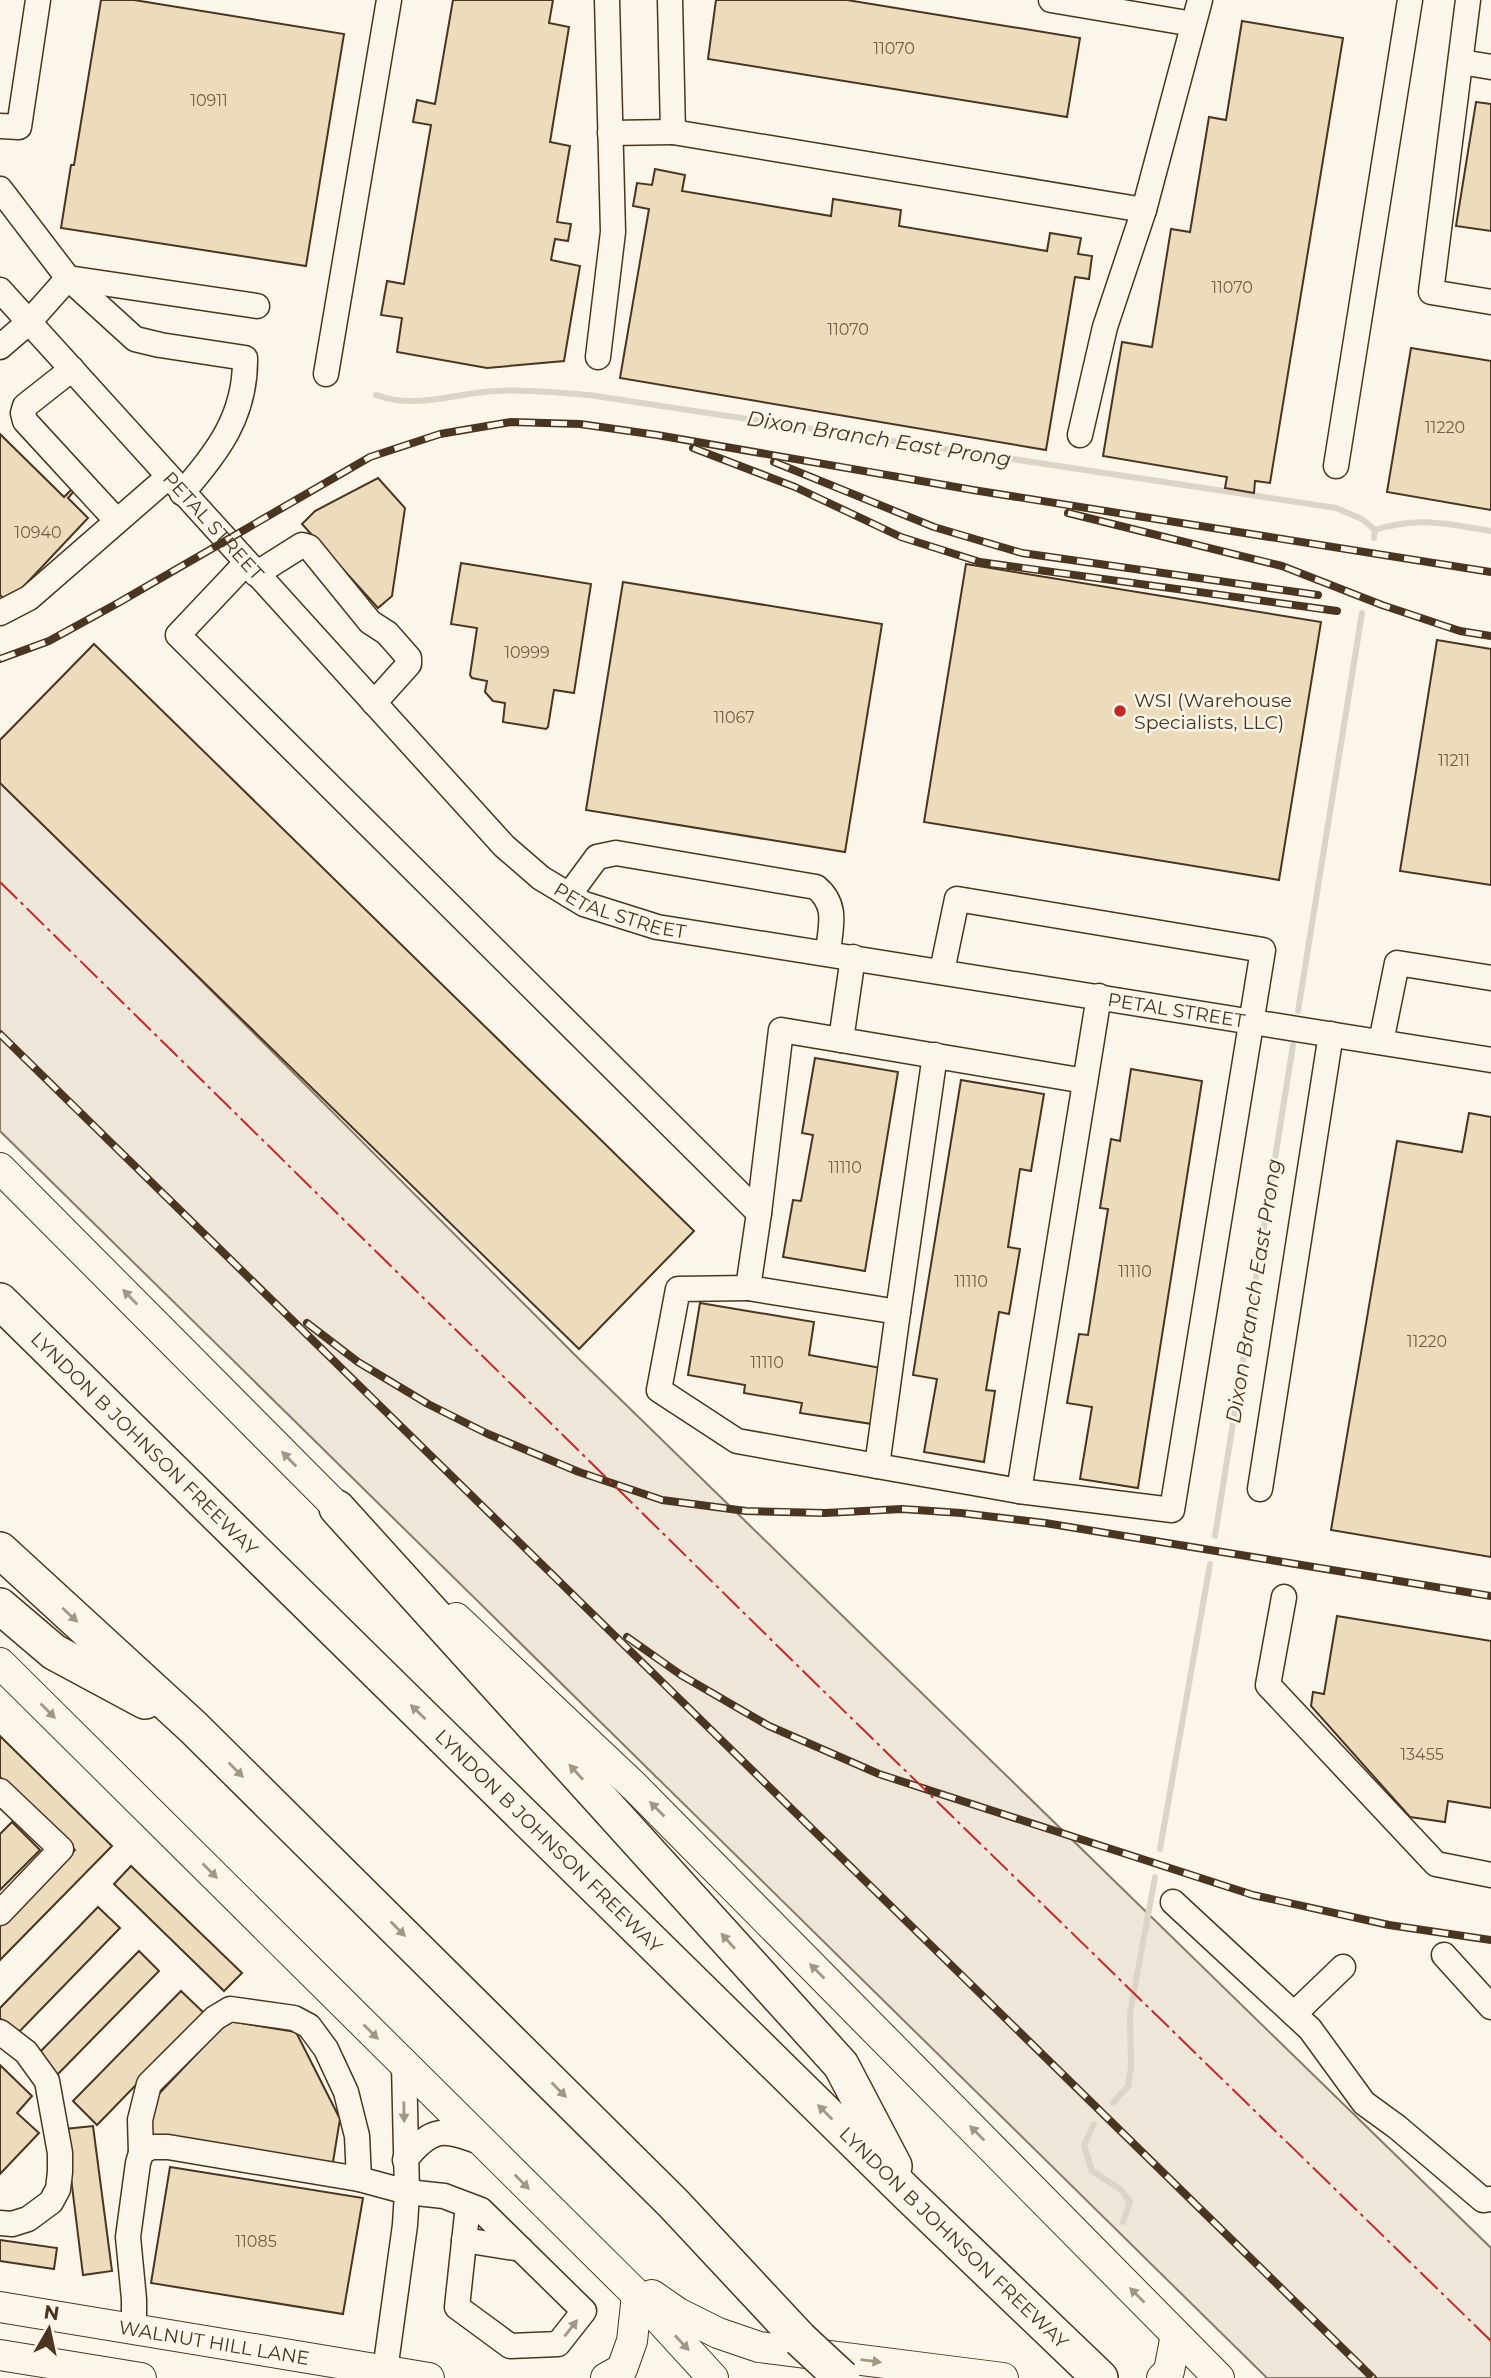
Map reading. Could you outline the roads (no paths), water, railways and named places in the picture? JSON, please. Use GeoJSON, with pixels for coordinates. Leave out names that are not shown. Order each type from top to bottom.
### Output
{"type":"FeatureCollection","features":[{"type":"Feature","properties":{"kind":"highway","name":"LYNDON B JOHNSON FREEWAY"},"geometry":{"type":"LineString","coordinates":[[0,1301],[908,2194],[1093,2371]]}},
{"type":"Feature","properties":{"kind":"highway"},"geometry":{"type":"LineString","coordinates":[[337,1508],[841,2065],[908,2194]]}},
{"type":"Feature","properties":{"kind":"highway"},"geometry":{"type":"LineString","coordinates":[[0,1550],[192,1727],[663,2193],[800,2339],[842,2378]]}},
{"type":"Feature","properties":{"kind":"highway"},"geometry":{"type":"LineString","coordinates":[[0,1605],[54,1652],[192,1727]]}},
{"type":"Feature","properties":{"kind":"main road"},"geometry":{"type":"LineString","coordinates":[[0,1168],[58,1223],[337,1508],[634,1786],[1219,2378]]}},
{"type":"Feature","properties":{"kind":"main road"},"geometry":{"type":"LineString","coordinates":[[0,1663],[637,2295],[713,2378]]}},
{"type":"Feature","properties":{"kind":"main road"},"geometry":{"type":"LineString","coordinates":[[605,2264],[678,2313],[718,2333],[759,2347],[1003,2378]]}},
{"type":"Feature","properties":{"kind":"main road"},"geometry":{"type":"LineString","coordinates":[[606,2378],[622,2369],[632,2341],[637,2295]]}},
{"type":"Feature","properties":{"kind":"main road","name":"WALNUT HILL LANE"},"geometry":{"type":"LineString","coordinates":[[0,2307],[385,2374],[429,2378]]}},
{"type":"Feature","properties":{"kind":"main road"},"geometry":{"type":"LineString","coordinates":[[1162,2378],[1169,2371],[1176,2335]]}},
{"type":"Feature","properties":{"kind":"main road"},"geometry":{"type":"LineString","coordinates":[[0,2355],[58,2371],[141,2378]]}},
{"type":"Feature","properties":{"kind":"street"},"geometry":{"type":"LineString","coordinates":[[0,126],[19,127],[38,0]]}},
{"type":"Feature","properties":{"kind":"street"},"geometry":{"type":"LineString","coordinates":[[326,374],[389,0]]}},
{"type":"Feature","properties":{"kind":"street"},"geometry":{"type":"LineString","coordinates":[[598,357],[613,232],[607,0]]}},
{"type":"Feature","properties":{"kind":"street"},"geometry":{"type":"LineString","coordinates":[[670,0],[673,132]]}},
{"type":"Feature","properties":{"kind":"street"},"geometry":{"type":"LineString","coordinates":[[1051,0],[1197,12],[1144,210],[1105,327],[1080,435]]}},
{"type":"Feature","properties":{"kind":"street"},"geometry":{"type":"LineString","coordinates":[[1336,466],[1410,0]]}},
{"type":"Feature","properties":{"kind":"street"},"geometry":{"type":"LineString","coordinates":[[1468,0],[1432,292],[1491,302]]}},
{"type":"Feature","properties":{"kind":"street"},"geometry":{"type":"LineString","coordinates":[[1475,0],[1491,2]]}},
{"type":"Feature","properties":{"kind":"street"},"geometry":{"type":"LineString","coordinates":[[1461,62],[1491,67]]}},
{"type":"Feature","properties":{"kind":"street"},"geometry":{"type":"LineString","coordinates":[[610,134],[673,132],[1144,210]]}},
{"type":"Feature","properties":{"kind":"street"},"geometry":{"type":"LineString","coordinates":[[0,189],[68,278],[135,339],[245,358],[239,402],[227,435],[206,465],[117,521],[29,598],[0,613]]}},
{"type":"Feature","properties":{"kind":"street"},"geometry":{"type":"LineString","coordinates":[[68,278],[257,306]]}},
{"type":"Feature","properties":{"kind":"street"},"geometry":{"type":"LineString","coordinates":[[0,347],[29,322],[68,278]]}},
{"type":"Feature","properties":{"kind":"street","name":"PETAL STREET"},"geometry":{"type":"LineString","coordinates":[[0,290],[504,846],[541,878],[583,904],[657,927],[1491,1060]]}},
{"type":"Feature","properties":{"kind":"street"},"geometry":{"type":"LineString","coordinates":[[72,369],[25,406],[25,421],[117,521]]}},
{"type":"Feature","properties":{"kind":"street"},"geometry":{"type":"LineString","coordinates":[[374,703],[409,664],[410,658],[387,633],[370,622],[309,547],[302,545],[251,569],[178,635],[760,1213]]}},
{"type":"Feature","properties":{"kind":"street"},"geometry":{"type":"LineString","coordinates":[[569,895],[597,857],[616,853],[816,887],[826,895],[832,908],[828,953]]}},
{"type":"Feature","properties":{"kind":"street"},"geometry":{"type":"LineString","coordinates":[[898,1312],[748,1288],[678,1289],[659,1390],[737,1441],[1019,1491],[1172,1510],[1263,950],[957,899],[942,971]]}},
{"type":"Feature","properties":{"kind":"street"},"geometry":{"type":"LineString","coordinates":[[841,1040],[853,957]]}},
{"type":"Feature","properties":{"kind":"street"},"geometry":{"type":"LineString","coordinates":[[1381,1042],[1397,962],[1491,978]]}},
{"type":"Feature","properties":{"kind":"street"},"geometry":{"type":"LineString","coordinates":[[1019,1491],[1099,996]]}},
{"type":"Feature","properties":{"kind":"street"},"geometry":{"type":"LineString","coordinates":[[748,1288],[760,1213],[781,1030],[1084,1080]]}},
{"type":"Feature","properties":{"kind":"street"},"geometry":{"type":"LineString","coordinates":[[1260,1489],[1331,1034]]}},
{"type":"Feature","properties":{"kind":"street"},"geometry":{"type":"LineString","coordinates":[[877,1466],[935,1055]]}},
{"type":"Feature","properties":{"kind":"street"},"geometry":{"type":"LineString","coordinates":[[1284,1597],[1268,1685],[1436,1864],[1491,1875]]}},
{"type":"Feature","properties":{"kind":"street"},"geometry":{"type":"LineString","coordinates":[[0,1913],[61,1849],[3,1801]]}},
{"type":"Feature","properties":{"kind":"street"},"geometry":{"type":"LineString","coordinates":[[1173,1902],[1310,2029],[1364,2102],[1483,2200],[1491,2199]]}},
{"type":"Feature","properties":{"kind":"street"},"geometry":{"type":"LineString","coordinates":[[1444,1955],[1491,2007]]}},
{"type":"Feature","properties":{"kind":"street"},"geometry":{"type":"LineString","coordinates":[[1294,2014],[1343,1967]]}},
{"type":"Feature","properties":{"kind":"street"},"geometry":{"type":"LineString","coordinates":[[134,2329],[128,2237],[141,2153],[140,2120],[149,2084],[215,2018],[230,2009],[294,2018],[309,2026],[327,2049],[346,2092],[357,2136],[359,2179]]}},
{"type":"Feature","properties":{"kind":"street"},"geometry":{"type":"LineString","coordinates":[[0,2032],[26,2052],[47,2081],[60,2153],[58,2189],[51,2202],[28,2219],[12,2224],[0,2223]]}},
{"type":"Feature","properties":{"kind":"street"},"geometry":{"type":"LineString","coordinates":[[385,2374],[405,2225],[407,2192],[404,2065]]}},
{"type":"Feature","properties":{"kind":"street"},"geometry":{"type":"LineString","coordinates":[[405,2160],[419,2143],[437,2133],[452,2132],[483,2143]]}},
{"type":"Feature","properties":{"kind":"street"},"geometry":{"type":"LineString","coordinates":[[141,2153],[151,2147],[168,2147],[359,2179],[407,2192],[444,2196],[468,2205],[481,2210],[584,2311],[558,2344],[510,2346],[457,2307],[468,2205]]}},
{"type":"Feature","properties":{"kind":"street"},"geometry":{"type":"LineString","coordinates":[[464,2240],[521,2249]]}},
{"type":"Feature","properties":{"kind":"waterway","name":"Dixon Branch East Prong"},"geometry":{"type":"LineString","coordinates":[[376,395],[406,401],[507,391],[589,395],[1336,508],[1362,519],[1375,530],[1374,538]]}},
{"type":"Feature","properties":{"kind":"waterway","name":"Dixon Branch East Prong"},"geometry":{"type":"LineString","coordinates":[[1375,530],[1420,522],[1491,531]]}},
{"type":"Feature","properties":{"kind":"waterway","name":"Dixon Branch East Prong"},"geometry":{"type":"LineString","coordinates":[[1298,1011],[1362,613]]}},
{"type":"Feature","properties":{"kind":"waterway","name":"Dixon Branch East Prong"},"geometry":{"type":"LineString","coordinates":[[1215,1536],[1293,1045]]}},
{"type":"Feature","properties":{"kind":"waterway","name":"Dixon Branch East Prong"},"geometry":{"type":"LineString","coordinates":[[1160,1849],[1210,1564]]}},
{"type":"Feature","properties":{"kind":"waterway","name":"Dixon Branch East Prong"},"geometry":{"type":"LineString","coordinates":[[1113,2103],[1128,2086],[1131,2067],[1130,2013],[1155,1877]]}},
{"type":"Feature","properties":{"kind":"waterway","name":"Dixon Branch East Prong"},"geometry":{"type":"LineString","coordinates":[[1094,2124],[1084,2145],[1092,2171],[1120,2189],[1130,2202],[1123,2222]]}},
{"type":"Feature","properties":{"kind":"railway"},"geometry":{"type":"LineString","coordinates":[[0,659],[49,641],[370,457],[440,434],[511,422],[580,424],[657,435],[973,490],[1491,572]]}},
{"type":"Feature","properties":{"kind":"railway"},"geometry":{"type":"LineString","coordinates":[[693,448],[795,487],[901,537],[980,562],[1337,611]]}},
{"type":"Feature","properties":{"kind":"railway"},"geometry":{"type":"LineString","coordinates":[[774,462],[934,527],[1022,553],[1318,595]]}},
{"type":"Feature","properties":{"kind":"railway"},"geometry":{"type":"LineString","coordinates":[[1068,513],[1282,566],[1382,605],[1460,631],[1491,636]]}},
{"type":"Feature","properties":{"kind":"railway"},"geometry":{"type":"LineString","coordinates":[[0,1034],[1373,2378]]}},
{"type":"Feature","properties":{"kind":"railway"},"geometry":{"type":"LineString","coordinates":[[307,1323],[358,1362],[428,1404],[488,1434],[579,1472],[662,1500],[746,1511],[825,1513],[902,1509],[961,1513],[1045,1523],[1491,1596]]}},
{"type":"Feature","properties":{"kind":"railway"},"geometry":{"type":"LineString","coordinates":[[627,1637],[681,1675],[769,1726],[879,1774],[1253,1895],[1389,1925],[1491,1940]]}},
{"type":"Feature","properties":{"kind":"place","name":"WSI (Warehouse Specialists, LLC)"},"geometry":{"type":"Point","coordinates":[1120,711]}}]}
